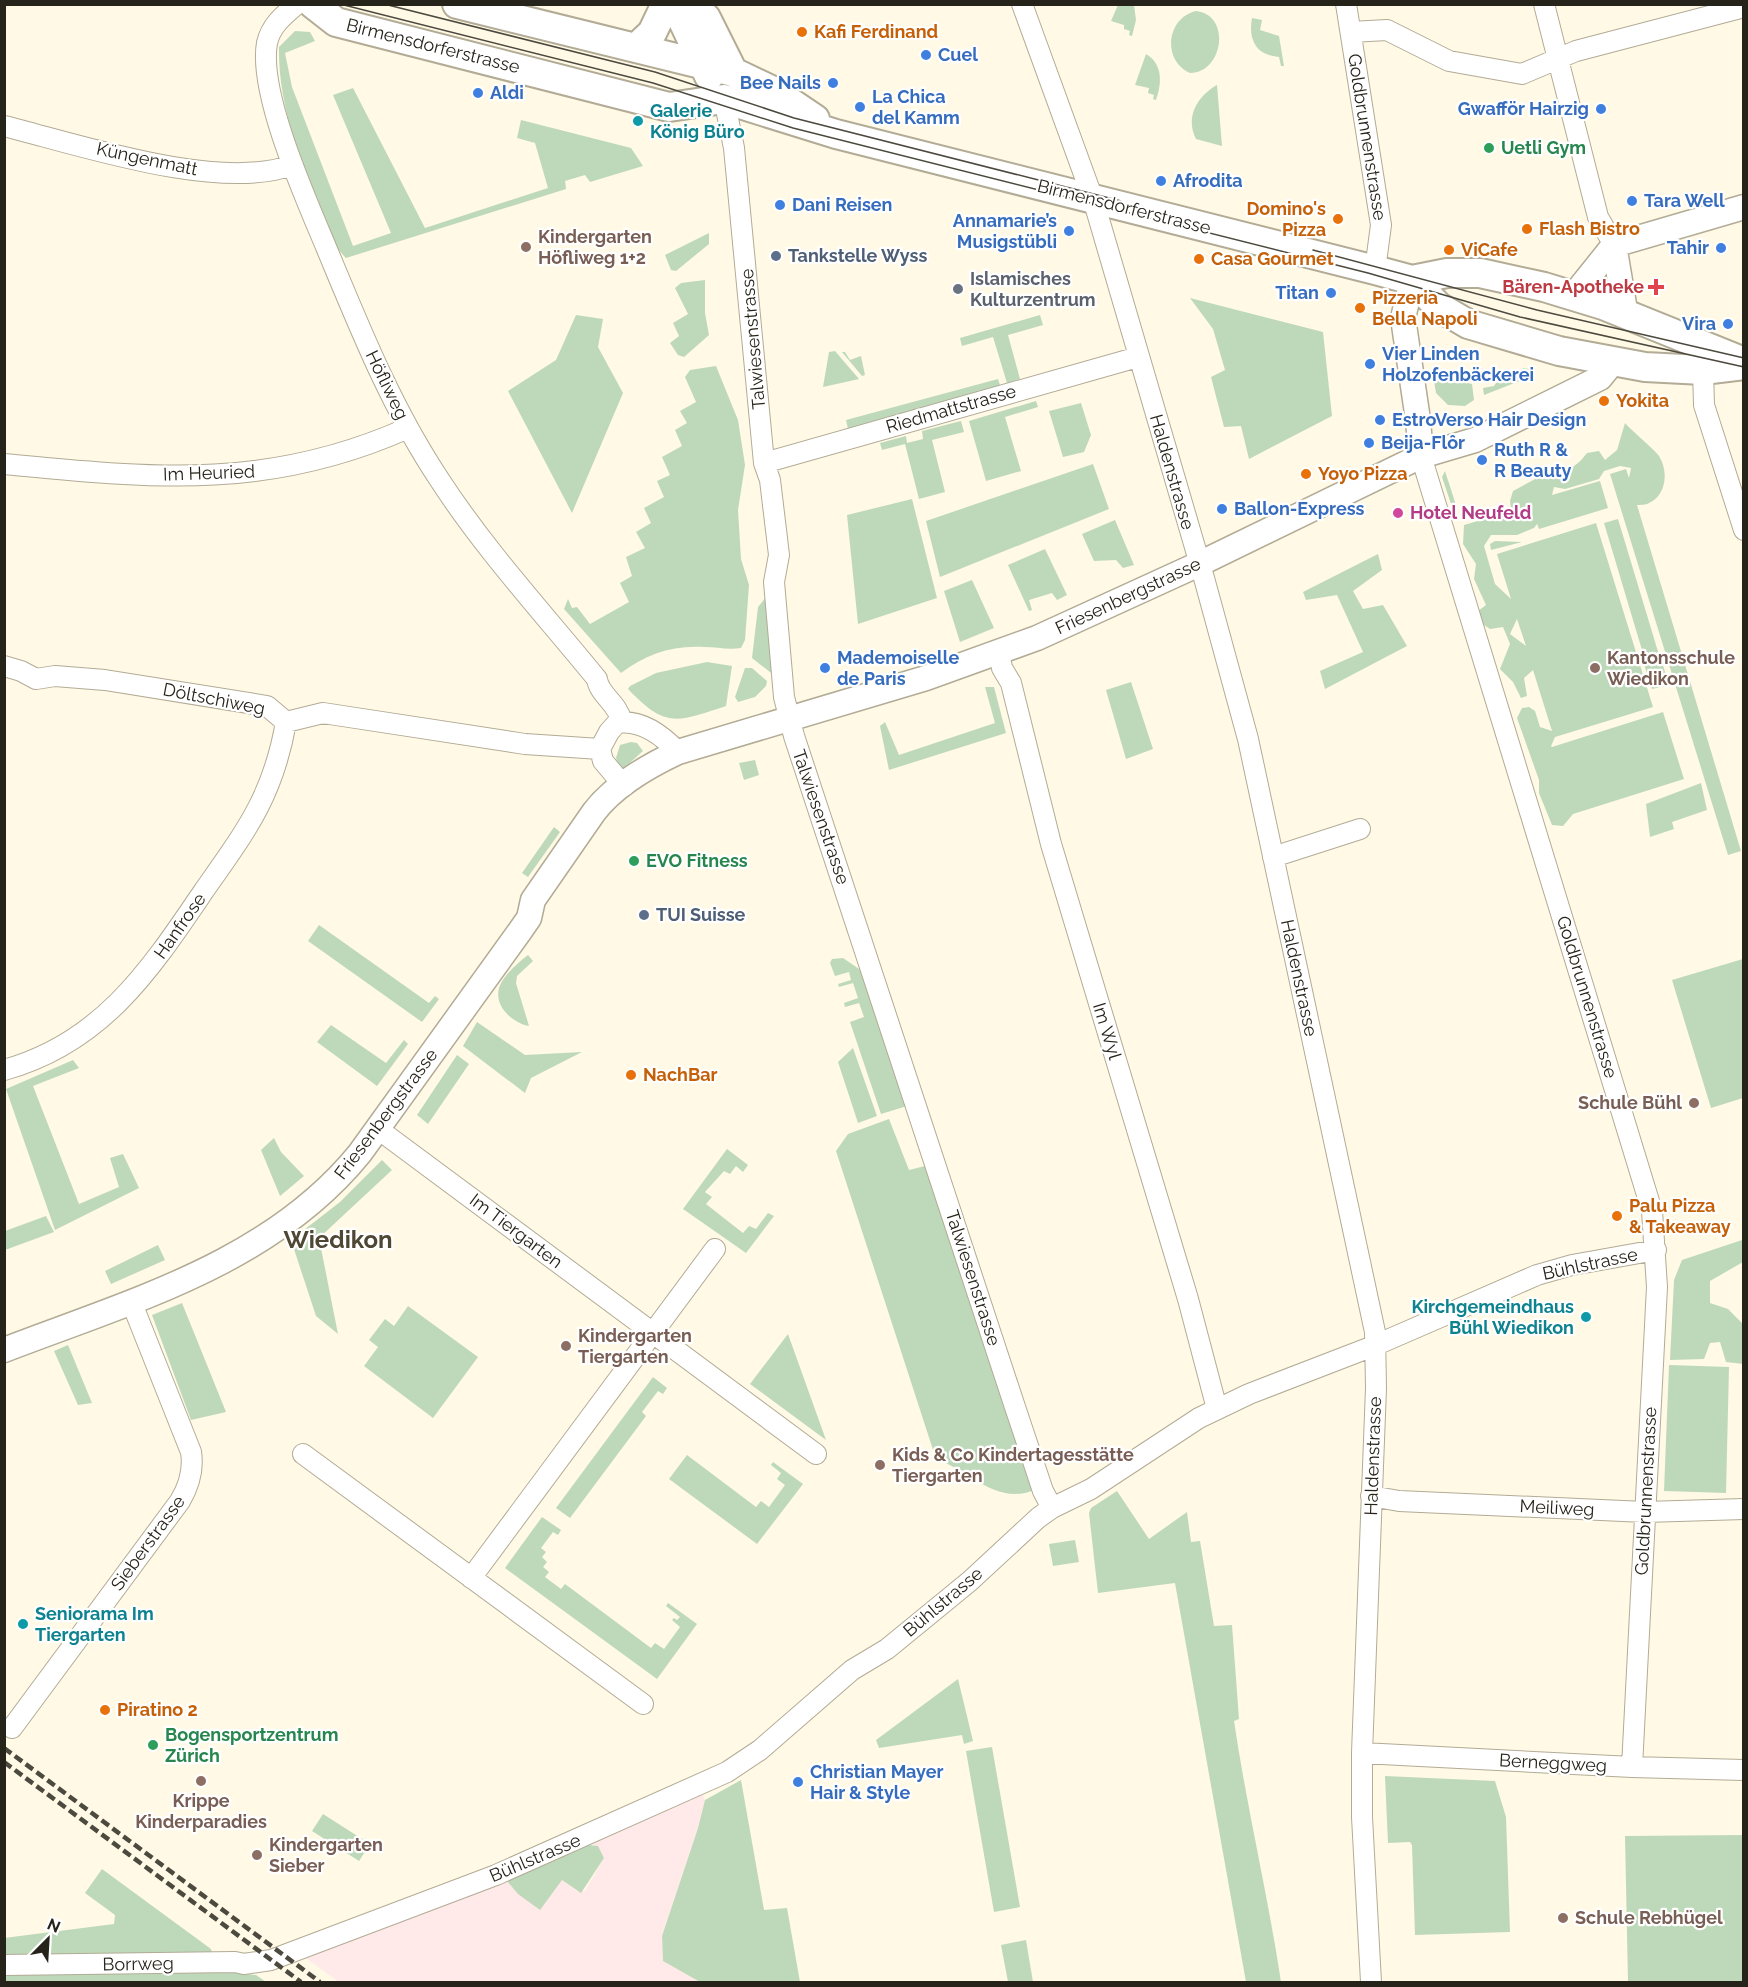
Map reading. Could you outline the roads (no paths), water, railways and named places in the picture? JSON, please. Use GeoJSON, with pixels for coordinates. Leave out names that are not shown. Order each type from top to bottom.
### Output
{"type":"FeatureCollection","features":[{"type":"Feature","properties":{"kind":"main road","name":"Birmensdorferstrasse"},"geometry":{"type":"LineString","coordinates":[[313,4],[336,22],[669,107],[724,99],[836,134],[1412,280],[1447,273],[1480,273],[1574,295],[1687,338],[1743,364]]}},
{"type":"Feature","properties":{"kind":"main road","name":"Birmensdorferstrasse"},"geometry":{"type":"LineString","coordinates":[[457,4],[733,72],[775,92],[836,134]]}},
{"type":"Feature","properties":{"kind":"main road"},"geometry":{"type":"LineString","coordinates":[[636,48],[652,33],[666,4]]}},
{"type":"Feature","properties":{"kind":"main road"},"geometry":{"type":"LineString","coordinates":[[675,4],[701,64],[724,99]]}},
{"type":"Feature","properties":{"kind":"main road"},"geometry":{"type":"LineString","coordinates":[[693,4],[706,18],[733,72]]}},
{"type":"Feature","properties":{"kind":"main road","name":"Birmensdorferstrasse"},"geometry":{"type":"LineString","coordinates":[[1412,280],[1438,307],[1468,324],[1548,348],[1645,367],[1703,370],[1743,364]]}},
{"type":"Feature","properties":{"kind":"main road"},"geometry":{"type":"LineString","coordinates":[[1613,362],[1625,336],[1626,316]]}},
{"type":"Feature","properties":{"kind":"street","name":"Höfliweg"},"geometry":{"type":"LineString","coordinates":[[297,4],[274,26],[266,54],[272,94],[292,165],[375,363],[408,428],[470,522],[597,679],[599,687],[618,708],[622,722]]}},
{"type":"Feature","properties":{"kind":"street","name":"Haldenstrasse"},"geometry":{"type":"LineString","coordinates":[[1022,4],[1094,199],[1248,739],[1376,1345],[1362,1753],[1362,1817],[1371,1983]]}},
{"type":"Feature","properties":{"kind":"street","name":"Goldbrunnenstrasse"},"geometry":{"type":"LineString","coordinates":[[1346,4],[1381,225],[1375,270]]}},
{"type":"Feature","properties":{"kind":"street"},"geometry":{"type":"LineString","coordinates":[[1544,4],[1598,216],[1614,245],[1626,316]]}},
{"type":"Feature","properties":{"kind":"street"},"geometry":{"type":"LineString","coordinates":[[1351,32],[1387,30],[1441,58],[1514,75],[1559,60],[1576,51],[1743,7]]}},
{"type":"Feature","properties":{"kind":"street","name":"Talwiesenstrasse"},"geometry":{"type":"LineString","coordinates":[[724,99],[734,148],[764,463],[771,487],[779,555],[774,582],[784,696],[789,719],[1043,1491],[1052,1508]]}},
{"type":"Feature","properties":{"kind":"street","name":"Küngenmatt"},"geometry":{"type":"LineString","coordinates":[[4,126],[186,169],[244,174],[271,173],[292,165]]}},
{"type":"Feature","properties":{"kind":"street"},"geometry":{"type":"LineString","coordinates":[[1574,295],[1614,245],[1743,207]]}},
{"type":"Feature","properties":{"kind":"street","name":"Goldbrunnenstrasse"},"geometry":{"type":"LineString","coordinates":[[1412,280],[1404,302],[1402,318],[1419,420],[1421,456],[1653,1211],[1657,1287],[1632,1767]]}},
{"type":"Feature","properties":{"kind":"street","name":"Riedmattstrasse"},"geometry":{"type":"LineString","coordinates":[[764,463],[1138,357]]}},
{"type":"Feature","properties":{"kind":"street","name":"Friesenbergstrasse"},"geometry":{"type":"LineString","coordinates":[[4,1350],[212,1269],[284,1224],[348,1169],[529,918],[533,900],[594,812],[603,801],[640,772],[678,752],[850,702],[999,653],[1199,564],[1421,456],[1475,440],[1591,383],[1607,373],[1613,362]]}},
{"type":"Feature","properties":{"kind":"street"},"geometry":{"type":"LineString","coordinates":[[1703,370],[1704,405],[1743,530]]}},
{"type":"Feature","properties":{"kind":"street","name":"Im Heuried"},"geometry":{"type":"LineString","coordinates":[[4,464],[110,474],[172,476],[253,473],[347,453],[408,428]]}},
{"type":"Feature","properties":{"kind":"street","name":"Im Wyl"},"geometry":{"type":"LineString","coordinates":[[999,653],[1002,668],[1011,683],[1051,844],[1188,1299],[1217,1409]]}},
{"type":"Feature","properties":{"kind":"street","name":"Döltschiweg"},"geometry":{"type":"LineString","coordinates":[[4,666],[36,679],[55,676],[105,680],[267,706],[286,722],[323,713],[534,745],[600,749]]}},
{"type":"Feature","properties":{"kind":"street","name":"Hanfrose"},"geometry":{"type":"LineString","coordinates":[[4,1070],[40,1056],[71,1039],[112,1009],[146,975],[260,809],[275,772],[286,722]]}},
{"type":"Feature","properties":{"kind":"street"},"geometry":{"type":"LineString","coordinates":[[624,786],[603,761],[600,749],[609,732],[622,722],[637,724],[654,732],[678,752]]}},
{"type":"Feature","properties":{"kind":"street"},"geometry":{"type":"LineString","coordinates":[[1273,857],[1360,829]]}},
{"type":"Feature","properties":{"kind":"street","name":"Im Tiergarten"},"geometry":{"type":"LineString","coordinates":[[378,1129],[816,1454]]}},
{"type":"Feature","properties":{"kind":"street"},"geometry":{"type":"LineString","coordinates":[[471,1578],[715,1249]]}},
{"type":"Feature","properties":{"kind":"street","name":"Bühlstrasse"},"geometry":{"type":"LineString","coordinates":[[235,1962],[244,1964],[271,1960],[496,1875],[727,1772],[760,1750],[852,1670],[897,1642],[1052,1508],[1091,1489],[1180,1430],[1217,1409],[1376,1345],[1537,1275],[1583,1262],[1656,1250]]}},
{"type":"Feature","properties":{"kind":"street","name":"Sieberstrasse"},"geometry":{"type":"LineString","coordinates":[[12,1728],[180,1502],[189,1483],[192,1465],[191,1452],[131,1301]]}},
{"type":"Feature","properties":{"kind":"street"},"geometry":{"type":"LineString","coordinates":[[303,1454],[643,1704]]}},
{"type":"Feature","properties":{"kind":"street","name":"Meiliweg"},"geometry":{"type":"LineString","coordinates":[[1371,1496],[1398,1501],[1645,1512],[1743,1509]]}},
{"type":"Feature","properties":{"kind":"street","name":"Berneggweg"},"geometry":{"type":"LineString","coordinates":[[1362,1753],[1632,1767],[1743,1770]]}},
{"type":"Feature","properties":{"kind":"street","name":"Borrweg"},"geometry":{"type":"LineString","coordinates":[[4,1965],[235,1962]]}},
{"type":"Feature","properties":{"kind":"tram line"},"geometry":{"type":"LineString","coordinates":[[340,4],[653,83],[793,128],[1368,273],[1520,317],[1744,367]]}},
{"type":"Feature","properties":{"kind":"tram line"},"geometry":{"type":"LineString","coordinates":[[384,4],[655,72],[794,118],[1121,201]]}},
{"type":"Feature","properties":{"kind":"tram line"},"geometry":{"type":"LineString","coordinates":[[1313,250],[1537,310],[1744,358]]}},
{"type":"Feature","properties":{"kind":"railway"},"geometry":{"type":"LineString","coordinates":[[4,1748],[320,1982]]}},
{"type":"Feature","properties":{"kind":"railway"},"geometry":{"type":"LineString","coordinates":[[4,1762],[301,1982]]}},
{"type":"Feature","properties":{"kind":"place","name":"Kafi Ferdinand"},"geometry":{"type":"Point","coordinates":[802,32]}},
{"type":"Feature","properties":{"kind":"place","name":"Cuel"},"geometry":{"type":"Point","coordinates":[926,55]}},
{"type":"Feature","properties":{"kind":"place","name":"Bee Nails"},"geometry":{"type":"Point","coordinates":[833,83]}},
{"type":"Feature","properties":{"kind":"place","name":"Aldi"},"geometry":{"type":"Point","coordinates":[478,93]}},
{"type":"Feature","properties":{"kind":"place","name":"La Chica del Kamm"},"geometry":{"type":"Point","coordinates":[860,107]}},
{"type":"Feature","properties":{"kind":"place","name":"Gwafför Hairzig"},"geometry":{"type":"Point","coordinates":[1601,109]}},
{"type":"Feature","properties":{"kind":"place","name":"Galerie König Büro"},"geometry":{"type":"Point","coordinates":[638,121]}},
{"type":"Feature","properties":{"kind":"place","name":"Uetli Gym"},"geometry":{"type":"Point","coordinates":[1489,148]}},
{"type":"Feature","properties":{"kind":"place","name":"Afrodita"},"geometry":{"type":"Point","coordinates":[1161,181]}},
{"type":"Feature","properties":{"kind":"place","name":"Tara Well"},"geometry":{"type":"Point","coordinates":[1632,201]}},
{"type":"Feature","properties":{"kind":"place","name":"Dani Reisen"},"geometry":{"type":"Point","coordinates":[780,205]}},
{"type":"Feature","properties":{"kind":"place","name":"Domino's Pizza"},"geometry":{"type":"Point","coordinates":[1338,219]}},
{"type":"Feature","properties":{"kind":"place","name":"Flash Bistro"},"geometry":{"type":"Point","coordinates":[1527,229]}},
{"type":"Feature","properties":{"kind":"place","name":"Annamarie’s Musigstübli"},"geometry":{"type":"Point","coordinates":[1069,231]}},
{"type":"Feature","properties":{"kind":"place","name":"Kindergarten Höfliweg 1+2"},"geometry":{"type":"Point","coordinates":[526,247]}},
{"type":"Feature","properties":{"kind":"place","name":"Tahir"},"geometry":{"type":"Point","coordinates":[1721,248]}},
{"type":"Feature","properties":{"kind":"place","name":"ViCafe"},"geometry":{"type":"Point","coordinates":[1449,250]}},
{"type":"Feature","properties":{"kind":"place","name":"Tankstelle Wyss"},"geometry":{"type":"Point","coordinates":[776,256]}},
{"type":"Feature","properties":{"kind":"place","name":"Casa Gourmet"},"geometry":{"type":"Point","coordinates":[1199,259]}},
{"type":"Feature","properties":{"kind":"place","name":"Bären-Apotheke"},"geometry":{"type":"Point","coordinates":[1656,287]}},
{"type":"Feature","properties":{"kind":"place","name":"Islamisches Kulturzentrum"},"geometry":{"type":"Point","coordinates":[958,289]}},
{"type":"Feature","properties":{"kind":"place","name":"Titan"},"geometry":{"type":"Point","coordinates":[1331,293]}},
{"type":"Feature","properties":{"kind":"place","name":"Pizzeria Bella Napoli"},"geometry":{"type":"Point","coordinates":[1360,308]}},
{"type":"Feature","properties":{"kind":"place","name":"Vira"},"geometry":{"type":"Point","coordinates":[1728,324]}},
{"type":"Feature","properties":{"kind":"place","name":"Vier Linden Holzofenbäckerei"},"geometry":{"type":"Point","coordinates":[1370,364]}},
{"type":"Feature","properties":{"kind":"place","name":"Yokita"},"geometry":{"type":"Point","coordinates":[1604,401]}},
{"type":"Feature","properties":{"kind":"place","name":"EstroVerso Hair Design"},"geometry":{"type":"Point","coordinates":[1380,420]}},
{"type":"Feature","properties":{"kind":"place","name":"Beija-Flôr"},"geometry":{"type":"Point","coordinates":[1369,443]}},
{"type":"Feature","properties":{"kind":"place","name":"Ruth R & R Beauty"},"geometry":{"type":"Point","coordinates":[1482,460]}},
{"type":"Feature","properties":{"kind":"place","name":"Yoyo Pizza"},"geometry":{"type":"Point","coordinates":[1306,474]}},
{"type":"Feature","properties":{"kind":"place","name":"Ballon-Express"},"geometry":{"type":"Point","coordinates":[1222,509]}},
{"type":"Feature","properties":{"kind":"place","name":"Hotel Neufeld"},"geometry":{"type":"Point","coordinates":[1398,513]}},
{"type":"Feature","properties":{"kind":"place","name":"Mademoiselle de Paris"},"geometry":{"type":"Point","coordinates":[825,668]}},
{"type":"Feature","properties":{"kind":"place","name":"Kantonsschule Wiedikon"},"geometry":{"type":"Point","coordinates":[1595,668]}},
{"type":"Feature","properties":{"kind":"place","name":"EVO Fitness"},"geometry":{"type":"Point","coordinates":[634,861]}},
{"type":"Feature","properties":{"kind":"place","name":"TUI Suisse"},"geometry":{"type":"Point","coordinates":[644,915]}},
{"type":"Feature","properties":{"kind":"place","name":"NachBar"},"geometry":{"type":"Point","coordinates":[631,1075]}},
{"type":"Feature","properties":{"kind":"place","name":"Schule Bühl"},"geometry":{"type":"Point","coordinates":[1694,1103]}},
{"type":"Feature","properties":{"kind":"place","name":"Palu Pizza & Takeaway"},"geometry":{"type":"Point","coordinates":[1617,1216]}},
{"type":"Feature","properties":{"kind":"place","name":"Kirchgemeindhaus Bühl Wiedikon"},"geometry":{"type":"Point","coordinates":[1586,1317]}},
{"type":"Feature","properties":{"kind":"place","name":"Kindergarten Tiergarten"},"geometry":{"type":"Point","coordinates":[566,1346]}},
{"type":"Feature","properties":{"kind":"place","name":"Kids & Co Kindertagesstätte Tiergarten"},"geometry":{"type":"Point","coordinates":[880,1465]}},
{"type":"Feature","properties":{"kind":"place","name":"Seniorama Im Tiergarten"},"geometry":{"type":"Point","coordinates":[23,1624]}},
{"type":"Feature","properties":{"kind":"place","name":"Piratino 2"},"geometry":{"type":"Point","coordinates":[105,1710]}},
{"type":"Feature","properties":{"kind":"place","name":"Bogensportzentrum Zürich"},"geometry":{"type":"Point","coordinates":[153,1745]}},
{"type":"Feature","properties":{"kind":"place","name":"Krippe Kinderparadies"},"geometry":{"type":"Point","coordinates":[201,1781]}},
{"type":"Feature","properties":{"kind":"place","name":"Christian Mayer Hair & Style"},"geometry":{"type":"Point","coordinates":[798,1782]}},
{"type":"Feature","properties":{"kind":"place","name":"Kindergarten Sieber"},"geometry":{"type":"Point","coordinates":[257,1855]}},
{"type":"Feature","properties":{"kind":"place","name":"Schule Rebhügel"},"geometry":{"type":"Point","coordinates":[1563,1918]}},
{"type":"Feature","properties":{"kind":"district","name":"Wiedikon"},"geometry":{"type":"Point","coordinates":[338,1240]}}]}
